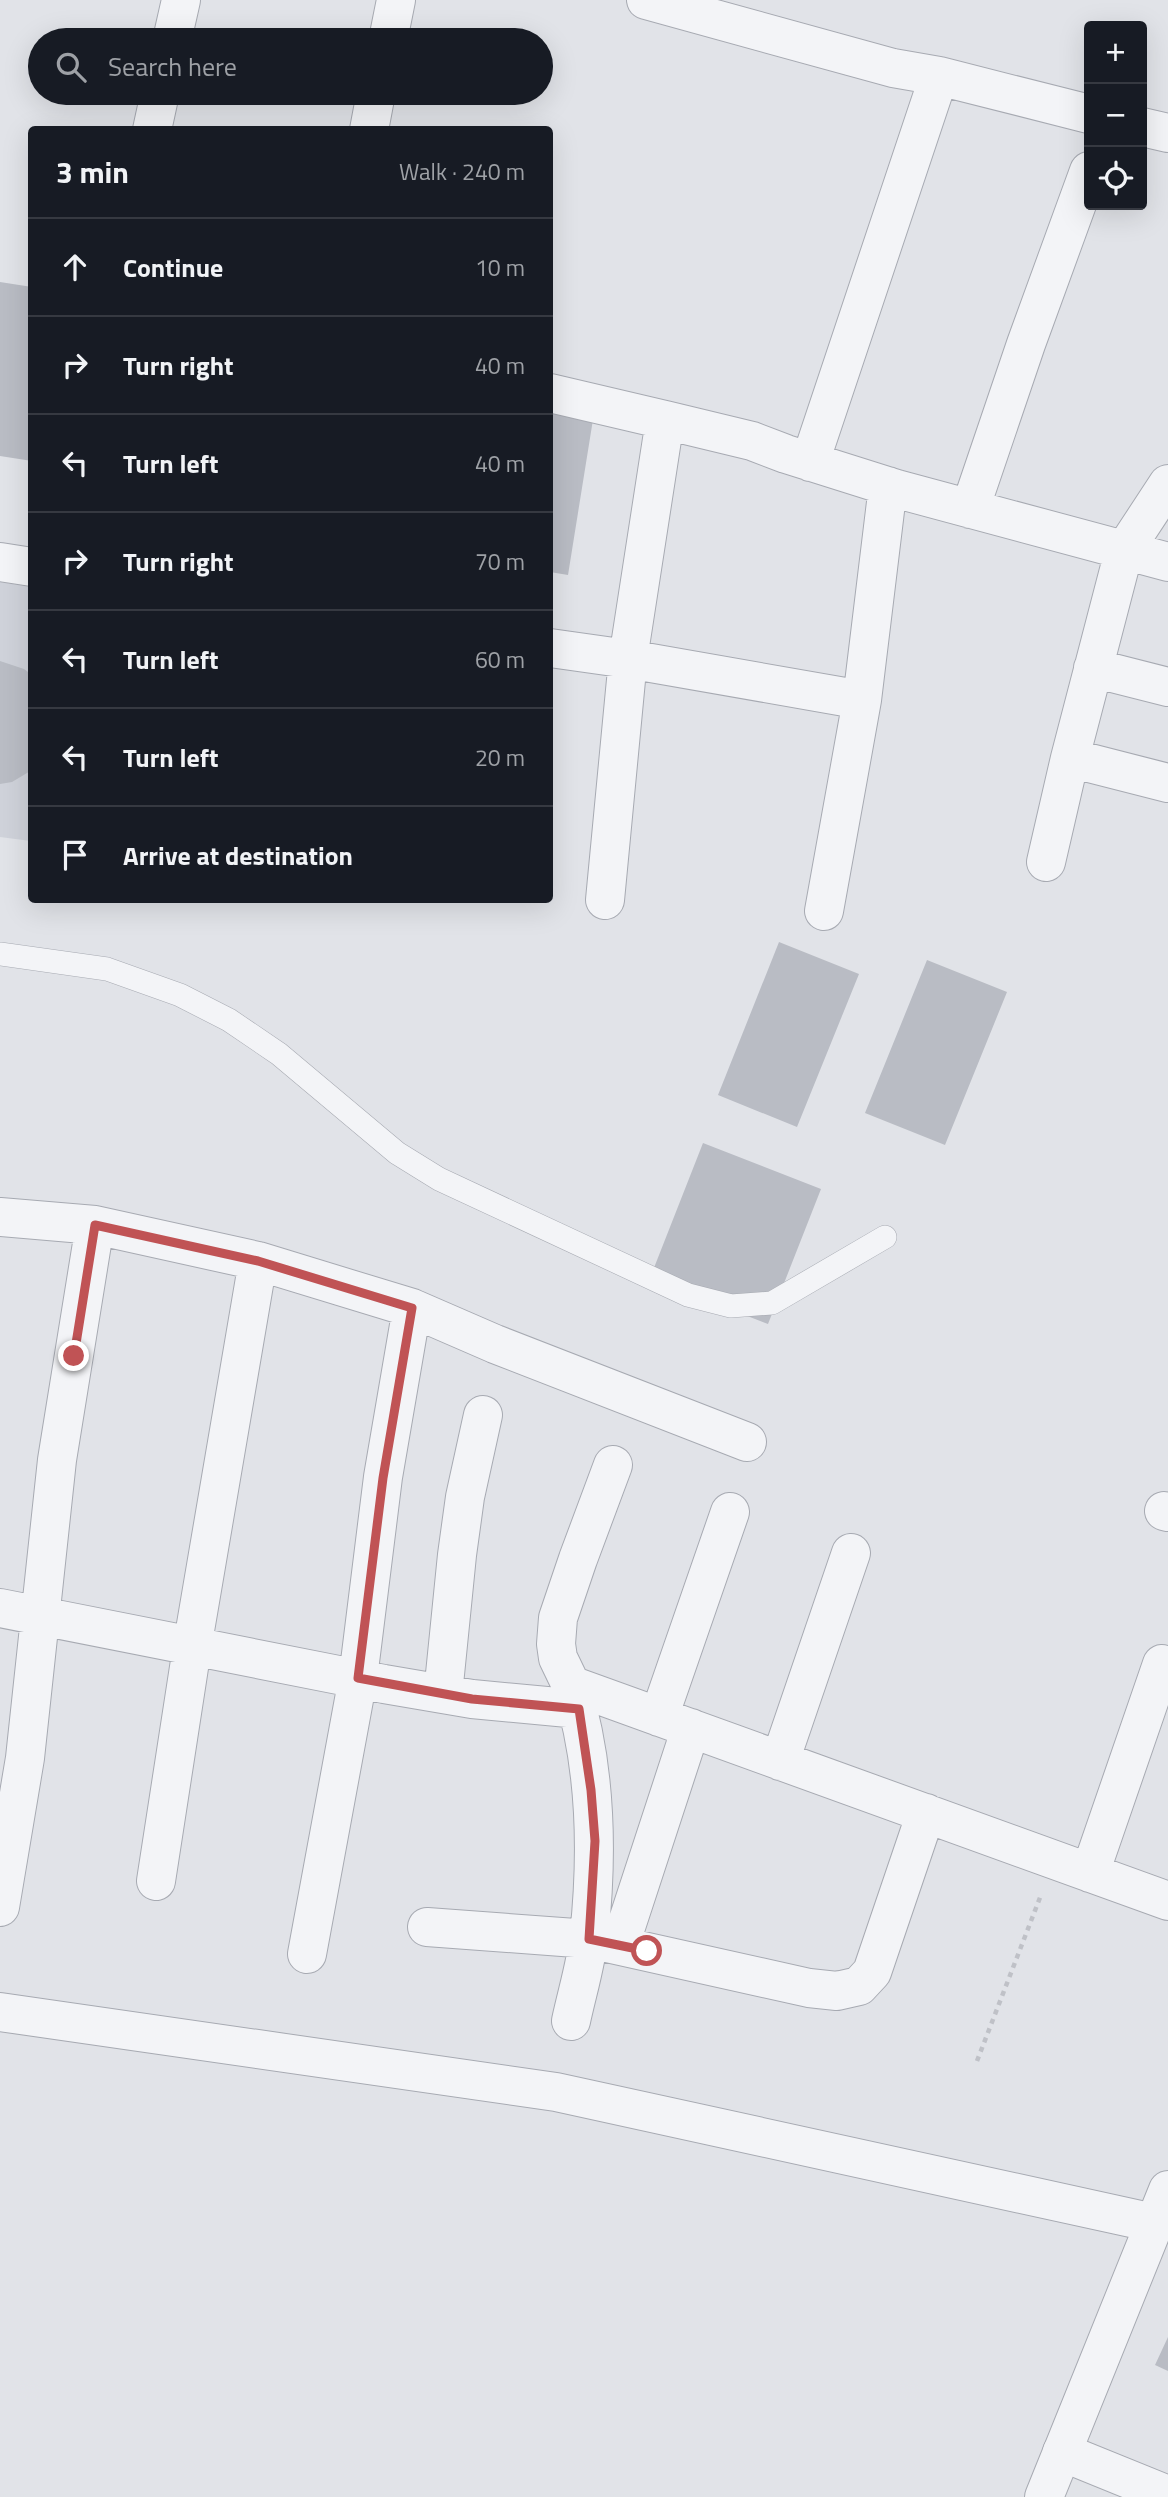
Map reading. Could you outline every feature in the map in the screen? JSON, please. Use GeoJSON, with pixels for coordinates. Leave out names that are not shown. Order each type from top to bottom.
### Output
{"type":"FeatureCollection","features":[{"type":"Feature","properties":{"kind":"street"},"geometry":{"type":"LineString","coordinates":[[175,28],[181,0]]}},
{"type":"Feature","properties":{"kind":"street"},"geometry":{"type":"LineString","coordinates":[[390,28],[396,0]]}},
{"type":"Feature","properties":{"kind":"street"},"geometry":{"type":"LineString","coordinates":[[646,0],[893,68],[939,76],[1084,113]]}},
{"type":"Feature","properties":{"kind":"street"},"geometry":{"type":"LineString","coordinates":[[810,462],[939,76]]}},
{"type":"Feature","properties":{"kind":"street"},"geometry":{"type":"LineString","coordinates":[[153,126],[157,105]]}},
{"type":"Feature","properties":{"kind":"street"},"geometry":{"type":"LineString","coordinates":[[370,126],[374,105]]}},
{"type":"Feature","properties":{"kind":"street"},"geometry":{"type":"LineString","coordinates":[[1147,128],[1168,133]]}},
{"type":"Feature","properties":{"kind":"street"},"geometry":{"type":"LineString","coordinates":[[970,509],[1084,185]]}},
{"type":"Feature","properties":{"kind":"street"},"geometry":{"type":"LineString","coordinates":[[553,394],[752,441],[888,486],[1168,562]]}},
{"type":"Feature","properties":{"kind":"street"},"geometry":{"type":"LineString","coordinates":[[605,900],[628,659],[665,420]]}},
{"type":"Feature","properties":{"kind":"street"},"geometry":{"type":"LineString","coordinates":[[1046,862],[1124,551],[1168,484]]}},
{"type":"Feature","properties":{"kind":"street"},"geometry":{"type":"LineString","coordinates":[[824,911],[863,701],[888,486]]}},
{"type":"Feature","properties":{"kind":"street"},"geometry":{"type":"LineString","coordinates":[[0,562],[28,566]]}},
{"type":"Feature","properties":{"kind":"street"},"geometry":{"type":"LineString","coordinates":[[553,648],[628,659],[863,701]]}},
{"type":"Feature","properties":{"kind":"street"},"geometry":{"type":"LineString","coordinates":[[1093,668],[1168,687]]}},
{"type":"Feature","properties":{"kind":"street"},"geometry":{"type":"LineString","coordinates":[[1070,758],[1168,783]]}},
{"type":"Feature","properties":{"kind":"street"},"geometry":{"type":"LineString","coordinates":[[0,1217],[95,1225],[258,1261],[412,1308],[495,1344],[747,1442]]}},
{"type":"Feature","properties":{"kind":"street"},"geometry":{"type":"LineString","coordinates":[[0,1907],[25,1758],[57,1460],[95,1225]]}},
{"type":"Feature","properties":{"kind":"street"},"geometry":{"type":"LineString","coordinates":[[156,1881],[192,1648],[258,1261]]}},
{"type":"Feature","properties":{"kind":"street"},"geometry":{"type":"LineString","coordinates":[[307,1954],[358,1678],[383,1478],[412,1308]]}},
{"type":"Feature","properties":{"kind":"street"},"geometry":{"type":"LineString","coordinates":[[443,1694],[465,1497],[483,1415]]}},
{"type":"Feature","properties":{"kind":"street"},"geometry":{"type":"LineString","coordinates":[[605,1942],[591,1790],[575,1697],[558,1658],[556,1644],[558,1618],[612,1465]]}},
{"type":"Feature","properties":{"kind":"street"},"geometry":{"type":"LineString","coordinates":[[571,2021],[605,1942],[675,1722],[730,1512]]}},
{"type":"Feature","properties":{"kind":"street"},"geometry":{"type":"LineString","coordinates":[[780,1761],[851,1553]]}},
{"type":"Feature","properties":{"kind":"street"},"geometry":{"type":"LineString","coordinates":[[0,1608],[192,1648],[472,1699],[575,1697],[675,1722],[1168,1901]]}},
{"type":"Feature","properties":{"kind":"street"},"geometry":{"type":"LineString","coordinates":[[1090,1873],[1162,1664]]}},
{"type":"Feature","properties":{"kind":"street"},"geometry":{"type":"LineString","coordinates":[[427,1927],[605,1942],[837,1991],[859,1986],[872,1972],[926,1814]]}},
{"type":"Feature","properties":{"kind":"street"},"geometry":{"type":"LineString","coordinates":[[0,2012],[556,2092],[1161,2206],[1044,2497]]}},
{"type":"Feature","properties":{"kind":"street"},"geometry":{"type":"LineString","coordinates":[[1062,2452],[1168,2495]]}},
{"type":"Feature","properties":{"kind":"lane"},"geometry":{"type":"LineString","coordinates":[[0,954],[107,969],[180,995],[229,1020],[279,1054],[397,1153],[439,1179],[688,1295],[731,1306],[772,1303],[885,1237]]}},
{"type":"Feature","properties":{"kind":"path"},"geometry":{"type":"LineString","coordinates":[[977,2061],[1054,1861]]}},
{"type":"Feature","properties":{"kind":"shaded area"},"geometry":{"type":"Polygon","coordinates":[[[0,582],[28,587],[28,841],[0,837],[0,582]]]}},
{"type":"Feature","properties":{"kind":"building"},"geometry":{"type":"Polygon","coordinates":[[[0,282],[28,286],[28,460],[0,456],[0,282]]]}},
{"type":"Feature","properties":{"kind":"building"},"geometry":{"type":"Polygon","coordinates":[[[553,400],[595,407],[568,575],[553,572],[553,400]]]}},
{"type":"Feature","properties":{"kind":"building"},"geometry":{"type":"Polygon","coordinates":[[[0,661],[28,672],[28,772],[12,782],[0,784],[0,661]]]}},
{"type":"Feature","properties":{"kind":"building"},"geometry":{"type":"Polygon","coordinates":[[[779,942],[859,974],[797,1127],[718,1095],[779,942]]]}},
{"type":"Feature","properties":{"kind":"building"},"geometry":{"type":"Polygon","coordinates":[[[927,960],[1007,992],[945,1145],[865,1113],[927,960]]]}},
{"type":"Feature","properties":{"kind":"building"},"geometry":{"type":"Polygon","coordinates":[[[703,1143],[821,1189],[768,1324],[650,1278],[703,1143]]]}},
{"type":"Feature","properties":{"kind":"building"},"geometry":{"type":"Polygon","coordinates":[[[1168,2337],[1168,2371],[1155,2365],[1168,2337]]]}},
{"type":"Feature","properties":{"kind":"route"},"geometry":{"type":"LineString","coordinates":[[74,1356],[95,1225],[258,1261],[412,1308],[383,1478],[358,1678],[472,1699],[579,1709],[591,1790],[595,1841],[589,1939],[647,1951]]}}]}
